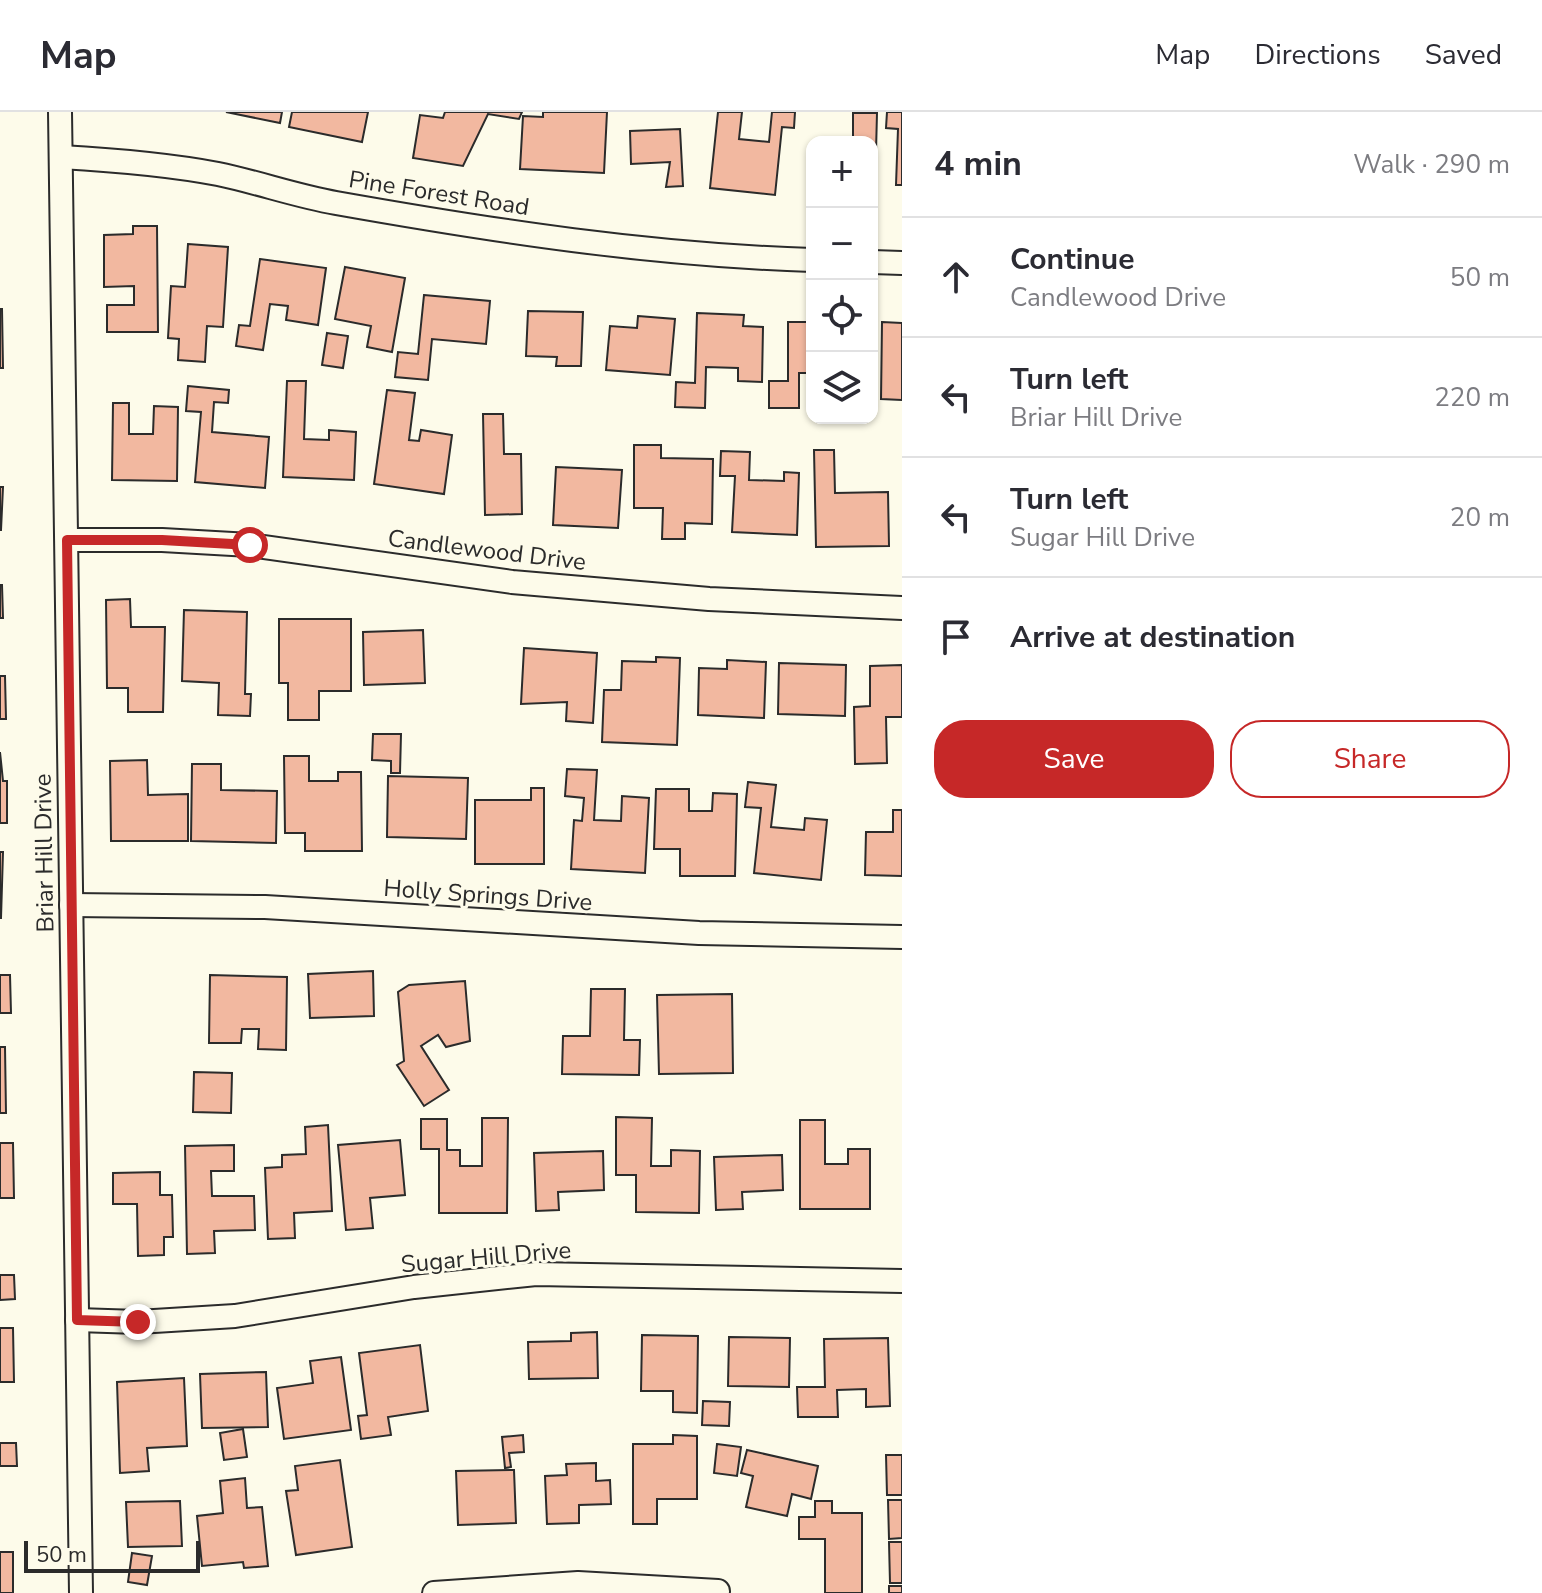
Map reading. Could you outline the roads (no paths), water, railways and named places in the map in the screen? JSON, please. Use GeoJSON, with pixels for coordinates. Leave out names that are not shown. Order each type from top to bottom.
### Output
{"type":"FeatureCollection","features":[{"type":"Feature","properties":{"kind":"street","name":"Briar Hill Drive"},"geometry":{"type":"LineString","coordinates":[[60,112],[81,1593]]}},
{"type":"Feature","properties":{"kind":"street","name":"Pine Forest Road"},"geometry":{"type":"LineString","coordinates":[[61,157],[120,160],[218,174],[329,202],[476,228],[676,253],[806,260]]}},
{"type":"Feature","properties":{"kind":"street"},"geometry":{"type":"LineString","coordinates":[[878,262],[902,263]]}},
{"type":"Feature","properties":{"kind":"street","name":"Candlewood Drive"},"geometry":{"type":"LineString","coordinates":[[67,540],[162,540],[250,545],[512,582],[709,599],[902,608]]}},
{"type":"Feature","properties":{"kind":"street","name":"Holly Springs Drive"},"geometry":{"type":"LineString","coordinates":[[71,905],[265,907],[622,930],[902,937]]}},
{"type":"Feature","properties":{"kind":"street","name":"Sugar Hill Drive"},"geometry":{"type":"LineString","coordinates":[[77,1320],[138,1322],[235,1316],[414,1287],[536,1274],[902,1281]]}},
{"type":"Feature","properties":{"kind":"street"},"geometry":{"type":"LineString","coordinates":[[434,1593],[578,1583],[718,1591]]}}]}
